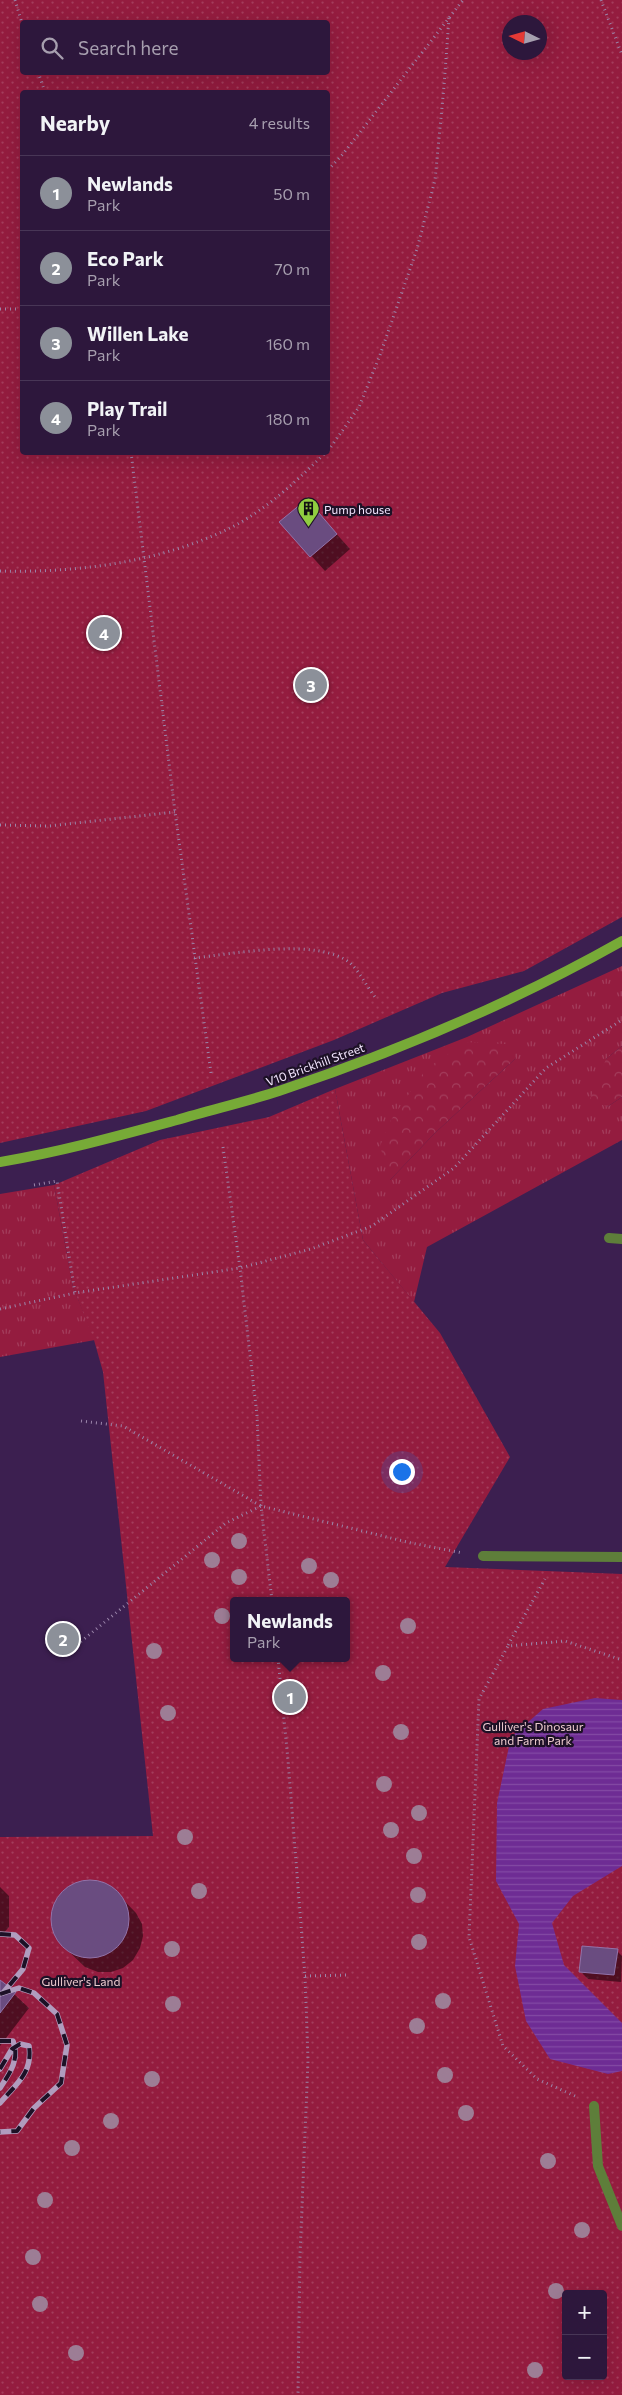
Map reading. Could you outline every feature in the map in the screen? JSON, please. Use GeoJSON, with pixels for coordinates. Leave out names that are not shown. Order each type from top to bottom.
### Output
{"type":"FeatureCollection","features":[{"type":"Feature","properties":{"kind":"street","name":"V10 Brickhill Street"},"geometry":{"type":"LineString","coordinates":[[0,1162],[48,1154],[152,1126],[277,1092],[343,1069],[472,1015],[622,942]]}},
{"type":"Feature","properties":{"kind":"lane"},"geometry":{"type":"LineString","coordinates":[[609,1238],[622,1239]]}},
{"type":"Feature","properties":{"kind":"lane"},"geometry":{"type":"LineString","coordinates":[[483,1556],[622,1557]]}},
{"type":"Feature","properties":{"kind":"lane"},"geometry":{"type":"LineString","coordinates":[[594,2106],[598,2166],[622,2226]]}},
{"type":"Feature","properties":{"kind":"path"},"geometry":{"type":"LineString","coordinates":[[15,0],[21,20]]}},
{"type":"Feature","properties":{"kind":"path"},"geometry":{"type":"LineString","coordinates":[[330,168],[343,154],[463,0]]}},
{"type":"Feature","properties":{"kind":"path"},"geometry":{"type":"LineString","coordinates":[[601,0],[622,55]]}},
{"type":"Feature","properties":{"kind":"path"},"geometry":{"type":"LineString","coordinates":[[330,448],[359,407],[380,355],[417,249],[435,180],[449,18]]}},
{"type":"Feature","properties":{"kind":"path"},"geometry":{"type":"LineString","coordinates":[[39,75],[44,90]]}},
{"type":"Feature","properties":{"kind":"path"},"geometry":{"type":"LineString","coordinates":[[0,309],[20,309]]}},
{"type":"Feature","properties":{"kind":"path"},"geometry":{"type":"LineString","coordinates":[[131,455],[174,812],[211,1073]]}},
{"type":"Feature","properties":{"kind":"path"},"geometry":{"type":"LineString","coordinates":[[0,571],[46,572],[143,558],[190,546],[234,526],[252,515],[298,480],[324,455]]}},
{"type":"Feature","properties":{"kind":"path"},"geometry":{"type":"LineString","coordinates":[[0,825],[49,826],[174,812]]}},
{"type":"Feature","properties":{"kind":"path"},"geometry":{"type":"LineString","coordinates":[[194,958],[280,949],[320,950],[349,963],[376,997]]}},
{"type":"Feature","properties":{"kind":"path"},"geometry":{"type":"LineString","coordinates":[[0,1309],[76,1293],[240,1268],[311,1249],[372,1226],[454,1168],[546,1068],[622,1020]]}},
{"type":"Feature","properties":{"kind":"path"},"geometry":{"type":"LineString","coordinates":[[223,1147],[240,1268],[257,1415],[261,1506],[272,1597]]}},
{"type":"Feature","properties":{"kind":"path"},"geometry":{"type":"LineString","coordinates":[[34,1185],[57,1181],[76,1293]]}},
{"type":"Feature","properties":{"kind":"path"},"geometry":{"type":"LineString","coordinates":[[81,1421],[123,1426],[261,1506],[411,1543],[483,1556]]}},
{"type":"Feature","properties":{"kind":"path"},"geometry":{"type":"LineString","coordinates":[[73,1648],[226,1523],[261,1506]]}},
{"type":"Feature","properties":{"kind":"path"},"geometry":{"type":"LineString","coordinates":[[558,1556],[479,1699],[469,1937],[502,2046],[538,2079],[594,2106]]}},
{"type":"Feature","properties":{"kind":"path"},"geometry":{"type":"LineString","coordinates":[[508,1646],[565,1641],[622,1660]]}},
{"type":"Feature","properties":{"kind":"path"},"geometry":{"type":"LineString","coordinates":[[278,1662],[305,1976],[308,2060],[300,2255],[298,2395]]}},
{"type":"Feature","properties":{"kind":"path"},"geometry":{"type":"LineString","coordinates":[[305,1976],[348,1975]]}},
{"type":"Feature","properties":{"kind":"green space"},"geometry":{"type":"Polygon","coordinates":[[[0,0],[622,0],[622,917],[524,971],[442,993],[334,1040],[146,1111],[0,1143],[0,0]]]}},
{"type":"Feature","properties":{"kind":"green space"},"geometry":{"type":"Polygon","coordinates":[[[622,966],[622,1046],[606,1059],[607,1107],[622,1097],[622,1140],[427,1247],[414,1302],[363,1240],[335,1089],[467,1037],[622,966]],[[516,1058],[391,1120],[390,1180],[435,1133],[516,1058]]]}},
{"type":"Feature","properties":{"kind":"green space"},"geometry":{"type":"Polygon","coordinates":[[[465,1042],[506,1044],[516,1058],[435,1133],[390,1180],[380,1146],[391,1120],[426,1069],[465,1042]]]}},
{"type":"Feature","properties":{"kind":"green space"},"geometry":{"type":"Polygon","coordinates":[[[622,1046],[622,1097],[607,1107],[590,1099],[606,1059],[622,1046]]]}},
{"type":"Feature","properties":{"kind":"green space"},"geometry":{"type":"Polygon","coordinates":[[[335,1089],[363,1240],[440,1333],[510,1457],[445,1567],[622,1574],[622,2395],[0,2395],[0,1837],[153,1836],[103,1372],[94,1340],[73,1287],[54,1185],[160,1140],[269,1117],[335,1089]]]}},
{"type":"Feature","properties":{"kind":"green space"},"geometry":{"type":"Polygon","coordinates":[[[54,1185],[73,1287],[95,1340],[0,1357],[0,1194],[54,1185]]]}},
{"type":"Feature","properties":{"kind":"shaded area"},"geometry":{"type":"Polygon","coordinates":[[[595,1698],[622,1700],[622,1866],[573,1896],[552,1923],[564,1965],[622,2023],[622,2071],[608,2074],[550,2059],[526,2021],[515,1966],[519,1924],[496,1881],[497,1803],[511,1737],[543,1709],[595,1698]]]}},
{"type":"Feature","properties":{"kind":"building","name":"Pump house"},"geometry":{"type":"Polygon","coordinates":[[[307,499],[337,534],[310,557],[279,522],[307,499]]]}},
{"type":"Feature","properties":{"kind":"building"},"geometry":{"type":"Polygon","coordinates":[[[90,1880],[105,1883],[118,1891],[126,1904],[129,1919],[126,1934],[118,1947],[105,1955],[90,1958],[75,1955],[62,1947],[54,1934],[51,1919],[54,1904],[62,1891],[75,1883],[90,1880]]]}},
{"type":"Feature","properties":{"kind":"building"},"geometry":{"type":"Polygon","coordinates":[[[582,1946],[618,1949],[614,1975],[579,1972],[582,1946]]]}},
{"type":"Feature","properties":{"kind":"building"},"geometry":{"type":"Polygon","coordinates":[[[0,1980],[16,1992],[0,2013],[0,1980]]]}},
{"type":"Feature","properties":{"kind":"railway"},"geometry":{"type":"LineString","coordinates":[[0,1934],[15,1935],[29,1948],[23,1969],[3,1993]]}},
{"type":"Feature","properties":{"kind":"railway"},"geometry":{"type":"LineString","coordinates":[[0,1994],[19,1988],[34,1993],[57,2014],[67,2045],[61,2083],[34,2108],[17,2131],[0,2132]]}},
{"type":"Feature","properties":{"kind":"railway"},"geometry":{"type":"LineString","coordinates":[[0,2041],[13,2041],[15,2048],[13,2066],[0,2088]]}},
{"type":"Feature","properties":{"kind":"railway"},"geometry":{"type":"LineString","coordinates":[[0,2069],[12,2049],[20,2044],[29,2046],[30,2055],[26,2071],[0,2103]]}},
{"type":"Feature","properties":{"kind":"place","name":"Pump house"},"geometry":{"type":"Point","coordinates":[308,528]}},
{"type":"Feature","properties":{"kind":"place","name":"Play Trail"},"geometry":{"type":"Point","coordinates":[104,633]}},
{"type":"Feature","properties":{"kind":"place","name":"Willen Lake"},"geometry":{"type":"Point","coordinates":[311,685]}},
{"type":"Feature","properties":{"kind":"place","name":"Eco Park"},"geometry":{"type":"Point","coordinates":[63,1639]}},
{"type":"Feature","properties":{"kind":"place","name":"Newlands"},"geometry":{"type":"Point","coordinates":[290,1697]}},
{"type":"Feature","properties":{"kind":"park label","name":"Gulliver's Dinosaur and Farm Park"},"geometry":{"type":"Point","coordinates":[533,1733]}},
{"type":"Feature","properties":{"kind":"park label","name":"Gulliver's Land"},"geometry":{"type":"Point","coordinates":[81,1981]}}]}
